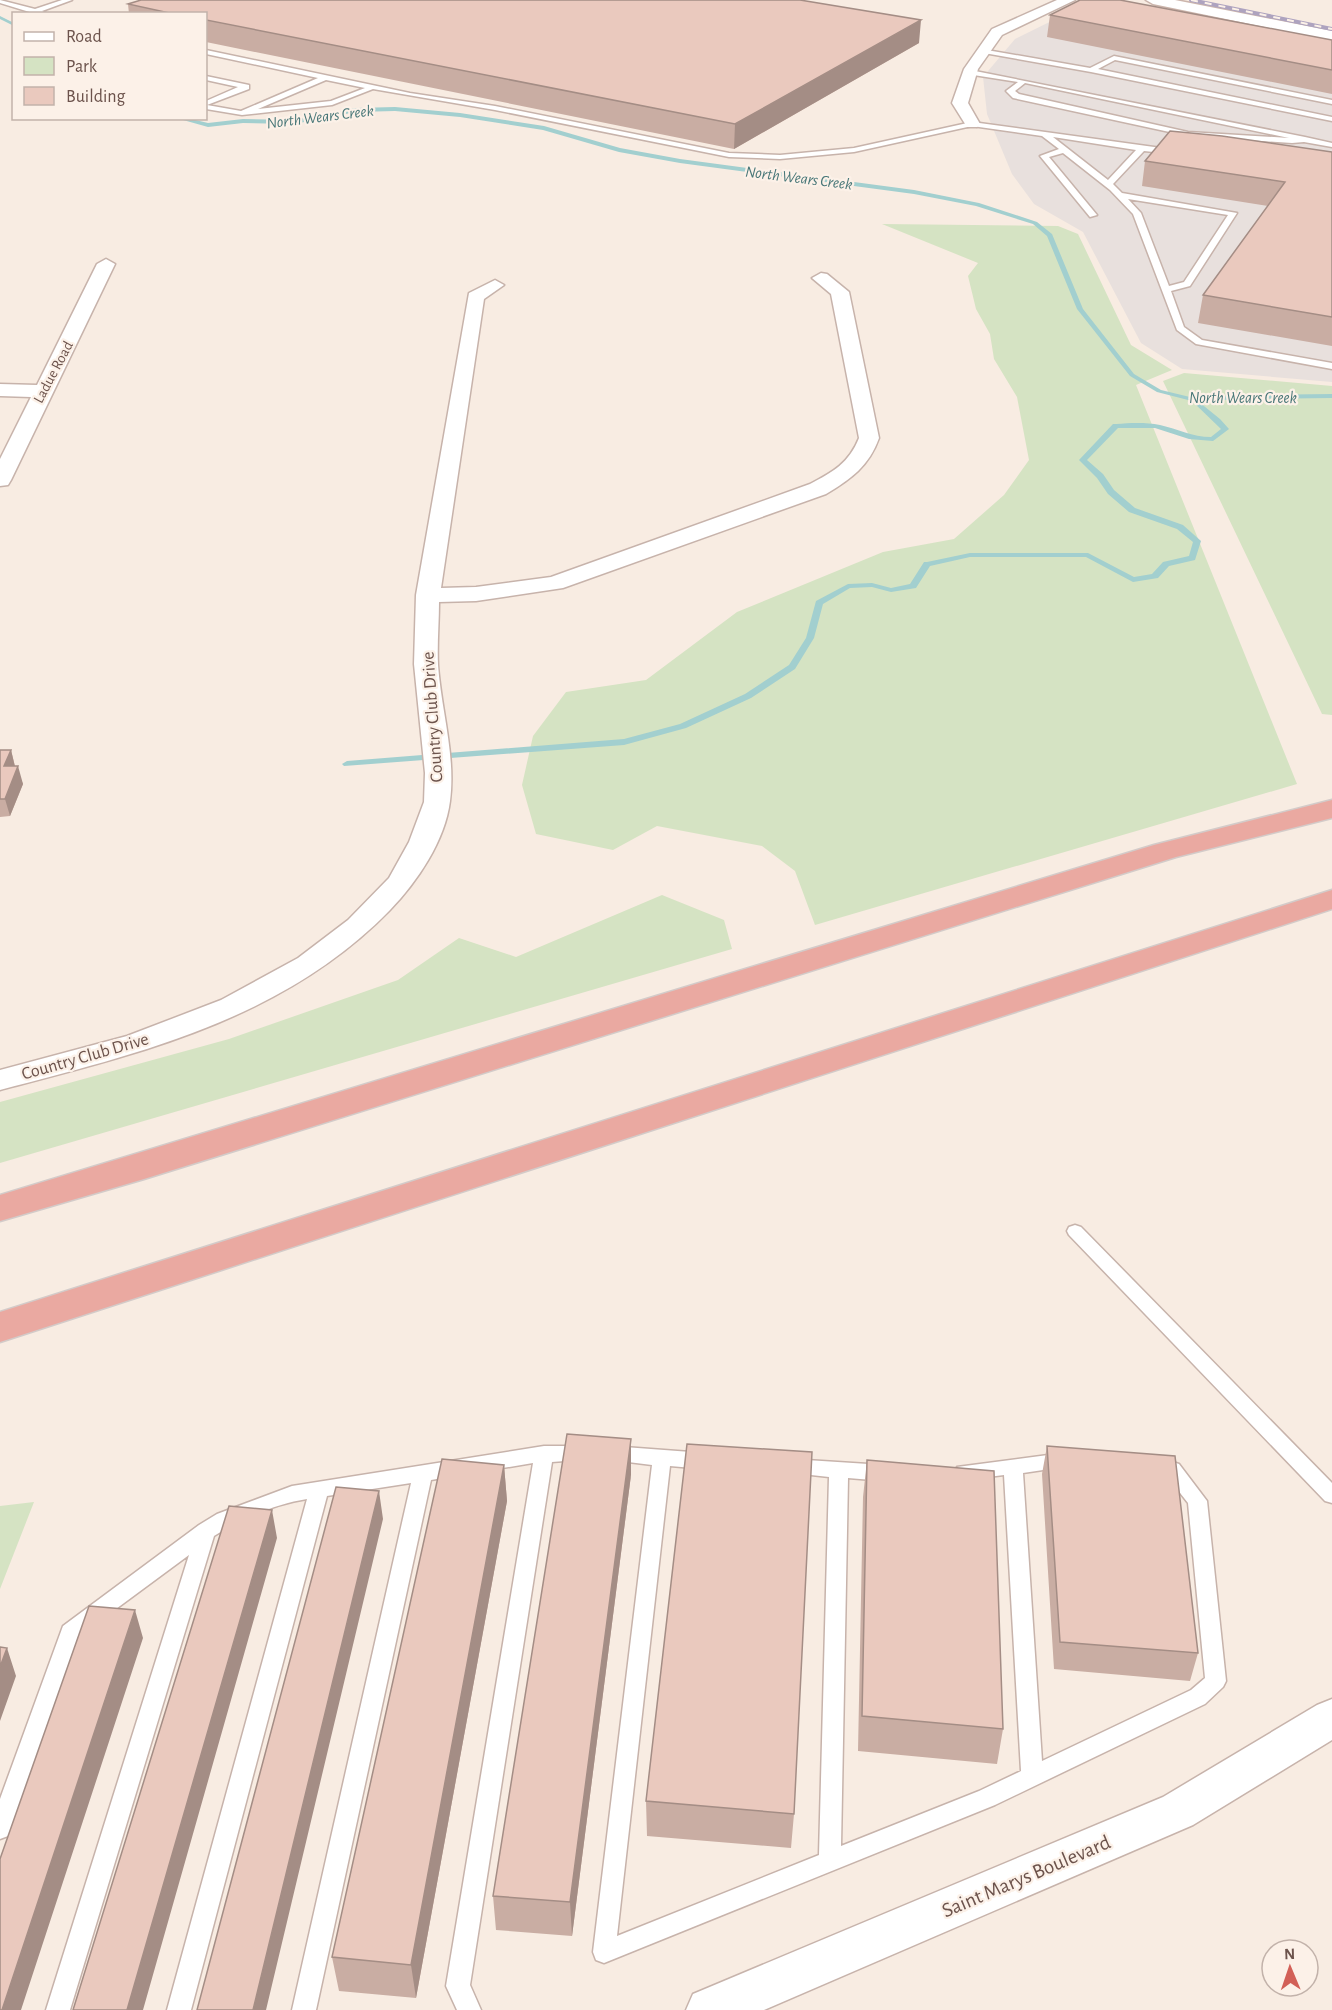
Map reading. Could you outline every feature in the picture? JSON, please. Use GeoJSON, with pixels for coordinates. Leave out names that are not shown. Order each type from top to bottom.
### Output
{"type":"FeatureCollection","features":[{"type":"Feature","properties":{"kind":"highway"},"geometry":{"type":"LineString","coordinates":[[0,1208],[131,1170],[1165,851],[1332,809]]}},
{"type":"Feature","properties":{"kind":"highway"},"geometry":{"type":"LineString","coordinates":[[0,1327],[1332,899]]}},
{"type":"Feature","properties":{"kind":"main road"},"geometry":{"type":"LineString","coordinates":[[1153,0],[1332,36]]}},
{"type":"Feature","properties":{"kind":"street"},"geometry":{"type":"LineString","coordinates":[[972,124],[960,103],[970,72],[984,51],[998,33],[1068,0]]}},
{"type":"Feature","properties":{"kind":"street","name":"Ladue Road"},"geometry":{"type":"LineString","coordinates":[[0,480],[106,264]]}},
{"type":"Feature","properties":{"kind":"street"},"geometry":{"type":"LineString","coordinates":[[428,595],[485,593],[555,583],[818,489],[845,474],[863,457],[869,438],[840,292],[821,278]]}},
{"type":"Feature","properties":{"kind":"street","name":"Country Club Drive"},"geometry":{"type":"LineString","coordinates":[[0,1080],[137,1044],[232,1007],[308,964],[358,926],[401,882],[423,842],[437,802],[438,773],[426,664],[428,595],[475,297],[495,285]]}},
{"type":"Feature","properties":{"kind":"street"},"geometry":{"type":"LineString","coordinates":[[0,390],[42,391]]}},
{"type":"Feature","properties":{"kind":"street","name":"Saint Marys Boulevard"},"geometry":{"type":"LineString","coordinates":[[709,2010],[1178,1811],[1332,1718]]}},
{"type":"Feature","properties":{"kind":"lane"},"geometry":{"type":"LineString","coordinates":[[35,11],[69,0]]}},
{"type":"Feature","properties":{"kind":"lane"},"geometry":{"type":"LineString","coordinates":[[0,2],[38,12]]}},
{"type":"Feature","properties":{"kind":"lane"},"geometry":{"type":"LineString","coordinates":[[984,51],[1091,70],[1332,119]]}},
{"type":"Feature","properties":{"kind":"lane"},"geometry":{"type":"LineString","coordinates":[[207,52],[374,87],[729,155],[780,157],[854,150],[972,124],[1185,153]]}},
{"type":"Feature","properties":{"kind":"lane"},"geometry":{"type":"LineString","coordinates":[[1091,70],[1114,58],[1332,102]]}},
{"type":"Feature","properties":{"kind":"lane"},"geometry":{"type":"LineString","coordinates":[[970,72],[1024,81],[1332,145]]}},
{"type":"Feature","properties":{"kind":"lane"},"geometry":{"type":"LineString","coordinates":[[242,113],[326,77]]}},
{"type":"Feature","properties":{"kind":"lane"},"geometry":{"type":"LineString","coordinates":[[207,79],[246,87],[207,105]]}},
{"type":"Feature","properties":{"kind":"lane"},"geometry":{"type":"LineString","coordinates":[[1024,81],[1010,91],[1016,96],[1188,134],[1292,141],[1305,139]]}},
{"type":"Feature","properties":{"kind":"lane"},"geometry":{"type":"LineString","coordinates":[[207,105],[242,113],[332,103],[374,87]]}},
{"type":"Feature","properties":{"kind":"lane"},"geometry":{"type":"LineString","coordinates":[[1044,134],[1109,184],[1137,213],[1180,328],[1199,342],[1332,366]]}},
{"type":"Feature","properties":{"kind":"lane"},"geometry":{"type":"LineString","coordinates":[[1109,184],[1142,148]]}},
{"type":"Feature","properties":{"kind":"lane"},"geometry":{"type":"LineString","coordinates":[[1065,150],[1044,156],[1093,215]]}},
{"type":"Feature","properties":{"kind":"lane"},"geometry":{"type":"LineString","coordinates":[[1120,195],[1233,213],[1186,284],[1166,290]]}},
{"type":"Feature","properties":{"kind":"lane"},"geometry":{"type":"LineString","coordinates":[[1075,1231],[1332,1495]]}},
{"type":"Feature","properties":{"kind":"lane"},"geometry":{"type":"LineString","coordinates":[[469,2010],[458,1986],[544,1454]]}},
{"type":"Feature","properties":{"kind":"lane"},"geometry":{"type":"LineString","coordinates":[[0,1829],[70,1632],[171,1554],[224,1520],[292,1494],[544,1454],[611,1454],[721,1462]]}},
{"type":"Feature","properties":{"kind":"lane"},"geometry":{"type":"LineString","coordinates":[[662,1458],[604,1952],[987,1798],[1198,1697],[1216,1682],[1197,1501],[1172,1469],[1142,1463]]}},
{"type":"Feature","properties":{"kind":"lane"},"geometry":{"type":"LineString","coordinates":[[942,1474],[1080,1460]]}},
{"type":"Feature","properties":{"kind":"lane"},"geometry":{"type":"LineString","coordinates":[[768,1466],[907,1474]]}},
{"type":"Feature","properties":{"kind":"lane"},"geometry":{"type":"LineString","coordinates":[[1013,1466],[1032,1777]]}},
{"type":"Feature","properties":{"kind":"lane"},"geometry":{"type":"LineString","coordinates":[[830,1861],[839,1470]]}},
{"type":"Feature","properties":{"kind":"lane"},"geometry":{"type":"LineString","coordinates":[[304,2010],[423,1472]]}},
{"type":"Feature","properties":{"kind":"lane"},"geometry":{"type":"LineString","coordinates":[[179,2010],[319,1489]]}},
{"type":"Feature","properties":{"kind":"lane"},"geometry":{"type":"LineString","coordinates":[[58,2010],[206,1531]]}},
{"type":"Feature","properties":{"kind":"shaded area"},"geometry":{"type":"Polygon","coordinates":[[[1094,0],[1332,44],[1332,382],[1182,369],[1141,343],[1083,232],[1034,204],[1012,174],[987,114],[983,77],[1015,39],[1094,0]]]}},
{"type":"Feature","properties":{"kind":"green space"},"geometry":{"type":"Polygon","coordinates":[[[882,224],[1058,226],[1078,234],[1131,345],[1172,370],[1136,385],[1297,784],[815,925],[795,871],[762,846],[657,826],[613,850],[536,834],[522,785],[533,736],[566,692],[646,680],[737,612],[883,552],[954,539],[1004,495],[1029,460],[1017,397],[994,359],[990,334],[976,309],[968,276],[978,263],[882,224]]]}},
{"type":"Feature","properties":{"kind":"green space"},"geometry":{"type":"Polygon","coordinates":[[[1184,373],[1332,386],[1332,715],[1322,714],[1163,381],[1184,373]]]}},
{"type":"Feature","properties":{"kind":"green space"},"geometry":{"type":"Polygon","coordinates":[[[662,895],[724,920],[732,949],[0,1163],[0,1102],[229,1039],[398,980],[459,938],[516,957],[662,895]]]}},
{"type":"Feature","properties":{"kind":"green space"},"geometry":{"type":"Polygon","coordinates":[[[34,1502],[0,1589],[0,1506],[34,1502]]]}},
{"type":"Feature","properties":{"kind":"building"},"geometry":{"type":"Polygon","coordinates":[[[141,0],[800,0],[921,20],[735,124],[207,20],[207,12],[165,12],[128,4],[141,0]]]}},
{"type":"Feature","properties":{"kind":"building"},"geometry":{"type":"Polygon","coordinates":[[[1080,0],[1120,0],[1332,40],[1332,70],[1050,15],[1080,0]]]}},
{"type":"Feature","properties":{"kind":"building"},"geometry":{"type":"Polygon","coordinates":[[[1170,131],[1332,152],[1332,317],[1203,295],[1285,182],[1145,161],[1170,131]]]}},
{"type":"Feature","properties":{"kind":"building"},"geometry":{"type":"Polygon","coordinates":[[[0,750],[11,750],[4,766],[18,766],[5,799],[0,799],[0,750]]]}},
{"type":"Feature","properties":{"kind":"building"},"geometry":{"type":"Polygon","coordinates":[[[567,1434],[631,1439],[570,1902],[493,1896],[567,1434]]]}},
{"type":"Feature","properties":{"kind":"building"},"geometry":{"type":"Polygon","coordinates":[[[687,1444],[812,1452],[794,1814],[646,1801],[687,1444]]]}},
{"type":"Feature","properties":{"kind":"building"},"geometry":{"type":"Polygon","coordinates":[[[1047,1446],[1175,1456],[1198,1653],[1060,1642],[1047,1446]]]}},
{"type":"Feature","properties":{"kind":"building"},"geometry":{"type":"Polygon","coordinates":[[[442,1459],[504,1465],[411,1965],[332,1957],[442,1459]]]}},
{"type":"Feature","properties":{"kind":"building"},"geometry":{"type":"Polygon","coordinates":[[[867,1460],[994,1471],[1003,1729],[862,1716],[867,1460]]]}},
{"type":"Feature","properties":{"kind":"building"},"geometry":{"type":"Polygon","coordinates":[[[336,1487],[379,1491],[253,2010],[197,2010],[336,1487]]]}},
{"type":"Feature","properties":{"kind":"building"},"geometry":{"type":"Polygon","coordinates":[[[229,1506],[272,1510],[127,2010],[73,2010],[229,1506]]]}},
{"type":"Feature","properties":{"kind":"building"},"geometry":{"type":"Polygon","coordinates":[[[89,1606],[135,1610],[2,2010],[0,2010],[0,1859],[89,1606]]]}},
{"type":"Feature","properties":{"kind":"building"},"geometry":{"type":"Polygon","coordinates":[[[0,1647],[7,1648],[0,1667],[0,1647]]]}},
{"type":"Feature","properties":{"kind":"waterway","name":"North Wears Creek"},"geometry":{"type":"LineString","coordinates":[[0,17],[12,24]]}},
{"type":"Feature","properties":{"kind":"waterway","name":"North Wears Creek"},"geometry":{"type":"LineString","coordinates":[[187,120],[208,125],[243,121],[294,122],[356,110],[395,109],[460,115],[544,128],[619,150],[680,161],[914,192],[977,204],[1035,223],[1050,235],[1080,309],[1132,375],[1159,391],[1194,400]]}},
{"type":"Feature","properties":{"kind":"waterway","name":"North Wears Creek"},"geometry":{"type":"LineString","coordinates":[[1194,400],[1235,397],[1332,396]]}},
{"type":"Feature","properties":{"kind":"waterway"},"geometry":{"type":"LineString","coordinates":[[347,764],[624,742],[683,726],[748,696],[792,667],[810,638],[819,603],[848,586],[872,585],[891,590],[913,586],[927,564],[970,555],[1088,555],[1133,580],[1155,576],[1166,564],[1192,558],[1197,541],[1180,527],[1132,510],[1111,492],[1100,476],[1083,460],[1116,426],[1155,426],[1189,437],[1213,439],[1225,429],[1194,400]]}},
{"type":"Feature","properties":{"kind":"railway"},"geometry":{"type":"LineString","coordinates":[[1191,0],[1332,29]]}}]}
